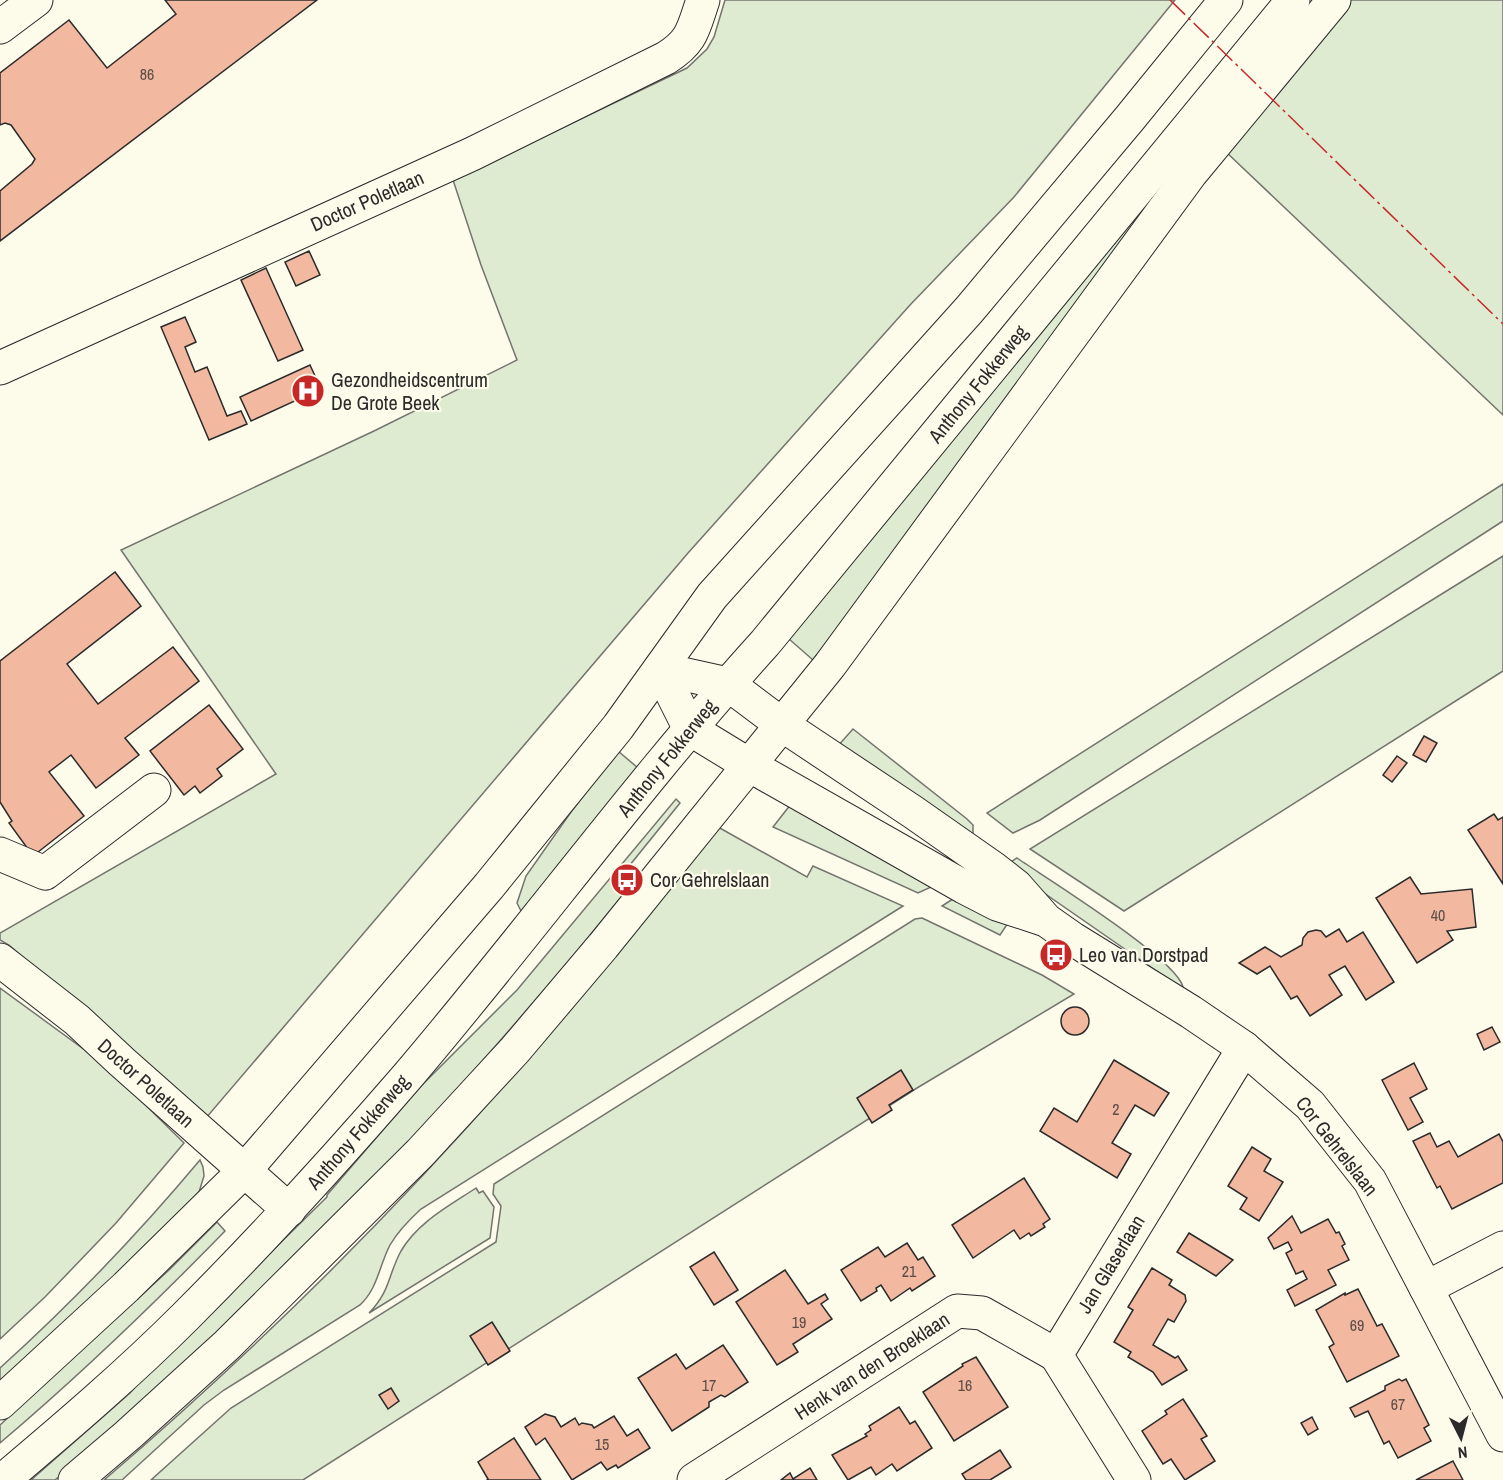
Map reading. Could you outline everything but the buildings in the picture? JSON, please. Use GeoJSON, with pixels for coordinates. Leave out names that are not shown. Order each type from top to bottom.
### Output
{"type":"FeatureCollection","features":[{"type":"Feature","properties":{"kind":"main road"},"geometry":{"type":"LineString","coordinates":[[0,27],[36,0]]}},
{"type":"Feature","properties":{"kind":"main road","name":"Doctor Poletlaan"},"geometry":{"type":"LineString","coordinates":[[0,368],[461,158],[666,58],[681,49],[691,36],[703,0]]}},
{"type":"Feature","properties":{"kind":"main road"},"geometry":{"type":"LineString","coordinates":[[0,1403],[172,1243],[245,1170],[489,886],[618,726],[712,597],[969,310],[1226,0]]}},
{"type":"Feature","properties":{"kind":"main road","name":"Anthony Fokkerweg"},"geometry":{"type":"LineString","coordinates":[[3,1480],[73,1420],[184,1318],[289,1210],[408,1075],[690,729],[773,634],[1293,0]]}},
{"type":"Feature","properties":{"kind":"main road"},"geometry":{"type":"LineString","coordinates":[[75,1480],[128,1436],[227,1345],[420,1154],[515,1050],[830,665],[1191,173],[1334,0]]}},
{"type":"Feature","properties":{"kind":"main road"},"geometry":{"type":"LineString","coordinates":[[660,669],[690,729]]}},
{"type":"Feature","properties":{"kind":"main road","name":"Cor Gehrelslaan"},"geometry":{"type":"LineString","coordinates":[[660,669],[728,684],[781,724],[993,868],[1016,886],[1046,920],[1244,1048],[1310,1105],[1370,1181],[1503,1435]]}},
{"type":"Feature","properties":{"kind":"main road","name":"Cor Gehrelslaan"},"geometry":{"type":"LineString","coordinates":[[690,729],[749,765],[989,900],[1046,920]]}},
{"type":"Feature","properties":{"kind":"main road"},"geometry":{"type":"LineString","coordinates":[[0,854],[45,873],[154,790]]}},
{"type":"Feature","properties":{"kind":"main road","name":"Doctor Poletlaan"},"geometry":{"type":"LineString","coordinates":[[0,960],[76,1020],[289,1210]]}},
{"type":"Feature","properties":{"kind":"main road","name":"Jan Glaserlaan"},"geometry":{"type":"LineString","coordinates":[[1056,1355],[1244,1048]]}},
{"type":"Feature","properties":{"kind":"main road"},"geometry":{"type":"LineString","coordinates":[[1426,1288],[1503,1248]]}},
{"type":"Feature","properties":{"kind":"main road","name":"Henk van den Broeklaan"},"geometry":{"type":"LineString","coordinates":[[694,1480],[957,1311],[982,1313],[1056,1355]]}},
{"type":"Feature","properties":{"kind":"main road"},"geometry":{"type":"LineString","coordinates":[[1056,1355],[1134,1480]]}},
{"type":"Feature","properties":{"kind":"green space"},"geometry":{"type":"Polygon","coordinates":[[[725,0],[1175,0],[1014,197],[910,305],[688,553],[206,1118],[9,945],[0,940],[0,933],[276,774],[121,550],[374,431],[517,360],[481,265],[453,180],[687,68],[707,49],[714,37],[725,0]]]}},
{"type":"Feature","properties":{"kind":"green space"},"geometry":{"type":"Polygon","coordinates":[[[1349,0],[1503,0],[1503,415],[1225,151],[1349,0]]]}},
{"type":"Feature","properties":{"kind":"green space"},"geometry":{"type":"Polygon","coordinates":[[[1210,127],[903,541],[813,660],[789,639],[1210,127]]]}},
{"type":"Feature","properties":{"kind":"green space"},"geometry":{"type":"Polygon","coordinates":[[[1503,484],[1503,521],[1040,820],[1013,833],[987,813],[1503,484]]]}},
{"type":"Feature","properties":{"kind":"green space"},"geometry":{"type":"Polygon","coordinates":[[[1503,556],[1503,671],[1124,911],[1030,849],[1503,556]]]}},
{"type":"Feature","properties":{"kind":"green space"},"geometry":{"type":"Polygon","coordinates":[[[853,729],[967,819],[973,825],[973,835],[836,748],[853,729]]]}},
{"type":"Feature","properties":{"kind":"green space"},"geometry":{"type":"Polygon","coordinates":[[[618,751],[638,768],[521,911],[517,903],[526,876],[618,751]]]}},
{"type":"Feature","properties":{"kind":"green space"},"geometry":{"type":"Polygon","coordinates":[[[676,799],[680,803],[617,881],[627,890],[499,1042],[365,1188],[247,1306],[68,1469],[55,1480],[31,1480],[130,1393],[327,1197],[419,1088],[517,990],[676,799]]]}},
{"type":"Feature","properties":{"kind":"green space"},"geometry":{"type":"Polygon","coordinates":[[[791,804],[940,883],[918,893],[773,827],[791,804]]]}},
{"type":"Feature","properties":{"kind":"green space"},"geometry":{"type":"Polygon","coordinates":[[[718,827],[807,877],[813,866],[903,906],[421,1209],[393,1240],[375,1284],[360,1305],[224,1390],[204,1405],[122,1480],[104,1480],[274,1326],[436,1162],[560,1021],[718,827]]]}},
{"type":"Feature","properties":{"kind":"green space"},"geometry":{"type":"Polygon","coordinates":[[[1017,858],[1135,939],[1175,974],[1183,987],[1181,988],[1005,866],[1017,858]]]}},
{"type":"Feature","properties":{"kind":"green space"},"geometry":{"type":"Polygon","coordinates":[[[959,895],[1008,923],[1000,935],[942,906],[959,895]]]}},
{"type":"Feature","properties":{"kind":"green space"},"geometry":{"type":"Polygon","coordinates":[[[922,918],[1042,975],[1074,994],[917,1088],[303,1480],[151,1480],[231,1408],[496,1242],[501,1206],[493,1194],[494,1184],[915,919],[922,918]]]}},
{"type":"Feature","properties":{"kind":"green space"},"geometry":{"type":"Polygon","coordinates":[[[0,988],[104,1064],[184,1143],[116,1223],[45,1297],[0,1339],[0,988]]]}},
{"type":"Feature","properties":{"kind":"green space"},"geometry":{"type":"Polygon","coordinates":[[[200,1160],[204,1176],[199,1192],[160,1234],[0,1381],[0,1368],[104,1267],[200,1160]]]}},
{"type":"Feature","properties":{"kind":"green space"},"geometry":{"type":"Polygon","coordinates":[[[476,1188],[479,1193],[483,1191],[494,1207],[490,1238],[369,1313],[381,1298],[401,1251],[416,1231],[435,1215],[476,1188]]]}},
{"type":"Feature","properties":{"kind":"green space"},"geometry":{"type":"Polygon","coordinates":[[[217,1222],[225,1231],[198,1259],[87,1366],[0,1443],[0,1425],[169,1270],[217,1222]]]}},
{"type":"Feature","properties":{"kind":"power"},"geometry":{"type":"LineString","coordinates":[[1170,0],[1503,324]]}},
{"type":"Feature","properties":{"kind":"place","name":"Gezondheidscentrum De Grote Beek"},"geometry":{"type":"Point","coordinates":[308,391]}},
{"type":"Feature","properties":{"kind":"place","name":"Cor Gehrelslaan"},"geometry":{"type":"Point","coordinates":[627,880]}},
{"type":"Feature","properties":{"kind":"place","name":"Leo van Dorstpad"},"geometry":{"type":"Point","coordinates":[1056,955]}}]}
